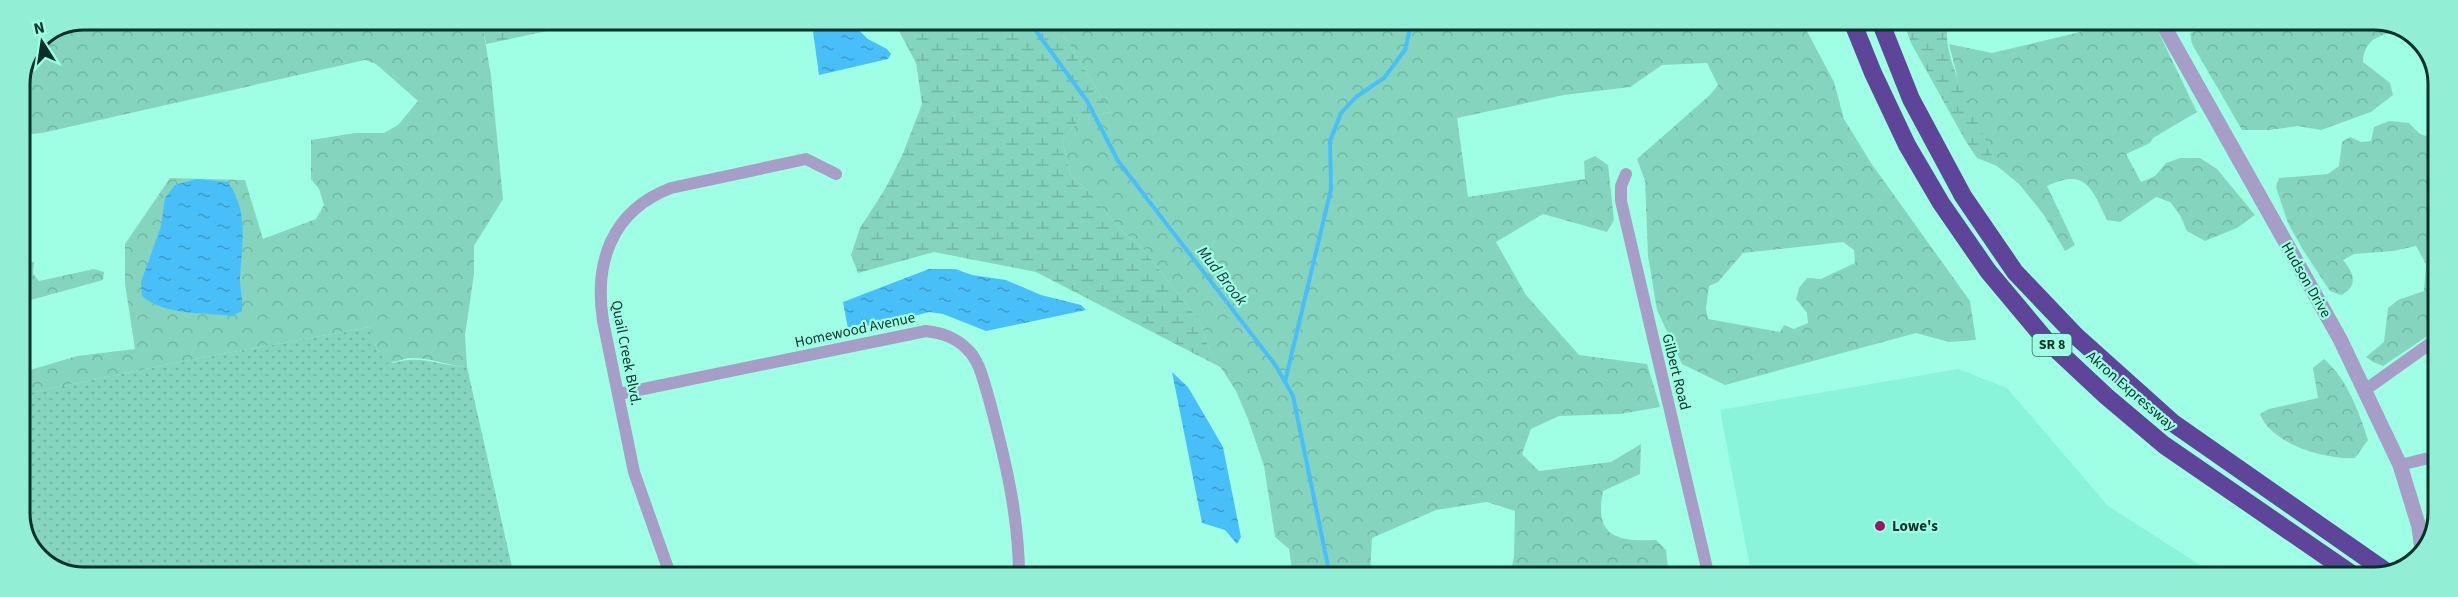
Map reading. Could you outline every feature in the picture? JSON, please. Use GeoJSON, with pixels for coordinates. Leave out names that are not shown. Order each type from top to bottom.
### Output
{"type":"FeatureCollection","features":[{"type":"Feature","properties":{"kind":"highway","name":"Akron Expressway"},"geometry":{"type":"LineString","coordinates":[[1856,30],[1907,145],[1941,203],[1988,271],[2045,339],[2106,396],[2164,445],[2340,567]]}},
{"type":"Feature","properties":{"kind":"highway","name":"Akron Expressway"},"geometry":{"type":"LineString","coordinates":[[1884,30],[1911,99],[1958,186],[2015,272],[2076,336],[2173,423],[2378,567]]}},
{"type":"Feature","properties":{"kind":"street","name":"Hudson Drive"},"geometry":{"type":"LineString","coordinates":[[2166,30],[2336,331],[2400,465],[2419,527],[2421,540]]}},
{"type":"Feature","properties":{"kind":"street","name":"Quail Creek Blvd."},"geometry":{"type":"LineString","coordinates":[[667,567],[634,472],[603,321],[599,297],[607,248],[627,218],[655,194],[671,188],[806,159],[836,174]]}},
{"type":"Feature","properties":{"kind":"street","name":"Gilbert Road"},"geometry":{"type":"LineString","coordinates":[[1626,174],[1621,186],[1621,201],[1707,567]]}},
{"type":"Feature","properties":{"kind":"street","name":"Homewood Avenue"},"geometry":{"type":"LineString","coordinates":[[619,394],[926,331],[942,333],[968,350],[976,361],[983,381],[1003,450],[1019,546],[1019,567]]}},
{"type":"Feature","properties":{"kind":"street"},"geometry":{"type":"LineString","coordinates":[[2364,390],[2428,345]]}},
{"type":"Feature","properties":{"kind":"street"},"geometry":{"type":"LineString","coordinates":[[2400,465],[2428,458]]}},
{"type":"Feature","properties":{"kind":"shaded area"},"geometry":{"type":"Polygon","coordinates":[[[1958,369],[2007,388],[2108,506],[2203,567],[1750,567],[1720,410],[1958,369]]]}},
{"type":"Feature","properties":{"kind":"green space"},"geometry":{"type":"Polygon","coordinates":[[[483,30],[491,76],[503,199],[474,246],[474,274],[465,335],[467,367],[417,358],[386,363],[377,350],[370,327],[184,361],[30,393],[30,370],[77,356],[135,349],[125,284],[125,244],[170,178],[245,180],[263,239],[316,219],[324,205],[319,189],[311,179],[311,140],[355,133],[384,133],[398,125],[418,101],[376,64],[365,60],[30,134],[30,84],[34,63],[39,54],[54,39],[73,31],[483,30]]]}},
{"type":"Feature","properties":{"kind":"green space"},"geometry":{"type":"Polygon","coordinates":[[[483,30],[552,30],[486,44],[483,30]]]}},
{"type":"Feature","properties":{"kind":"green space"},"geometry":{"type":"Polygon","coordinates":[[[898,30],[1058,30],[1111,112],[1081,118],[1062,140],[1071,176],[1093,196],[1120,229],[1142,248],[1201,323],[1209,349],[1222,368],[1036,272],[934,252],[858,273],[851,255],[860,228],[885,189],[902,156],[922,104],[916,63],[898,30]]]}},
{"type":"Feature","properties":{"kind":"green space"},"geometry":{"type":"Polygon","coordinates":[[[1058,30],[1806,30],[1834,82],[1844,119],[1871,163],[1970,301],[1976,340],[1949,342],[1916,333],[1725,385],[1682,364],[1657,310],[1648,256],[1645,181],[1637,159],[1710,95],[1718,85],[1707,63],[1662,65],[1630,87],[1564,95],[1457,118],[1468,197],[1585,179],[1584,161],[1595,156],[1608,165],[1614,220],[1607,232],[1543,214],[1496,242],[1526,295],[1579,355],[1647,364],[1660,407],[1620,414],[1559,416],[1531,429],[1522,454],[1539,471],[1611,462],[1641,444],[1640,474],[1603,491],[1602,518],[1605,527],[1619,537],[1630,540],[1656,540],[1666,550],[1668,567],[1512,567],[1515,511],[1487,502],[1436,510],[1372,538],[1371,567],[1292,567],[1289,549],[1275,537],[1264,466],[1248,419],[1236,391],[1209,349],[1201,323],[1142,248],[1120,229],[1093,196],[1071,176],[1062,140],[1081,118],[1111,112],[1058,30]],[[1843,242],[1743,253],[1718,282],[1709,286],[1706,308],[1708,319],[1780,332],[1784,325],[1794,329],[1808,323],[1807,313],[1796,299],[1799,288],[1807,278],[1821,279],[1855,263],[1854,250],[1843,242]]]}},
{"type":"Feature","properties":{"kind":"green space"},"geometry":{"type":"Polygon","coordinates":[[[1906,30],[1947,30],[1950,57],[1954,69],[1997,166],[1977,158],[1911,43],[1906,30]]]}},
{"type":"Feature","properties":{"kind":"green space"},"geometry":{"type":"Polygon","coordinates":[[[2088,30],[2157,30],[2197,112],[2153,138],[2150,143],[2126,154],[2141,182],[2155,176],[2166,163],[2180,158],[2200,158],[2217,169],[2255,215],[2237,228],[2205,241],[2187,231],[2180,215],[2170,202],[2156,197],[2120,222],[2107,220],[2097,199],[2086,184],[2071,179],[2060,181],[2047,186],[2075,245],[2065,251],[2044,215],[2019,184],[1997,166],[1960,87],[1949,44],[1992,53],[2088,30]]]}},
{"type":"Feature","properties":{"kind":"green space"},"geometry":{"type":"Polygon","coordinates":[[[2200,30],[2374,30],[2392,33],[2375,38],[2371,42],[2364,54],[2363,62],[2390,83],[2393,95],[2371,112],[2321,130],[2298,126],[2269,130],[2242,130],[2192,44],[2190,33],[2200,30]]]}},
{"type":"Feature","properties":{"kind":"green space"},"geometry":{"type":"Polygon","coordinates":[[[2389,121],[2409,123],[2420,134],[2428,137],[2428,336],[2383,366],[2366,357],[2384,342],[2388,308],[2398,300],[2424,291],[2426,264],[2416,246],[2393,251],[2354,254],[2343,260],[2352,274],[2350,288],[2341,295],[2330,291],[2288,223],[2276,187],[2279,178],[2328,174],[2339,166],[2342,142],[2350,137],[2361,142],[2371,141],[2374,127],[2389,121]]]}},
{"type":"Feature","properties":{"kind":"green space"},"geometry":{"type":"Polygon","coordinates":[[[30,261],[34,262],[33,274],[39,281],[94,269],[104,272],[103,280],[30,300],[30,261]]]}},
{"type":"Feature","properties":{"kind":"green space"},"geometry":{"type":"Polygon","coordinates":[[[370,327],[377,350],[393,363],[422,360],[467,367],[512,567],[84,567],[57,560],[43,549],[31,524],[30,393],[184,361],[370,327]]]}},
{"type":"Feature","properties":{"kind":"green space"},"geometry":{"type":"Polygon","coordinates":[[[2324,359],[2346,386],[2368,440],[2355,458],[2315,453],[2287,442],[2266,425],[2260,414],[2269,409],[2318,398],[2313,368],[2324,359]]]}},
{"type":"Feature","properties":{"kind":"water"},"geometry":{"type":"Polygon","coordinates":[[[813,30],[859,30],[891,54],[888,59],[819,75],[813,30]]]}},
{"type":"Feature","properties":{"kind":"water"},"geometry":{"type":"Polygon","coordinates":[[[196,179],[228,182],[235,193],[242,216],[240,278],[242,311],[232,316],[173,310],[142,296],[141,282],[161,226],[165,198],[175,185],[196,179]]]}},
{"type":"Feature","properties":{"kind":"water"},"geometry":{"type":"Polygon","coordinates":[[[929,269],[955,269],[972,275],[1006,280],[1041,295],[1081,305],[1086,310],[986,331],[943,314],[929,312],[896,321],[848,329],[843,302],[929,269]]]}},
{"type":"Feature","properties":{"kind":"water"},"geometry":{"type":"Polygon","coordinates":[[[1172,372],[1188,387],[1223,447],[1241,537],[1237,544],[1225,530],[1202,523],[1172,372]]]}},
{"type":"Feature","properties":{"kind":"waterway","name":"Mud Brook"},"geometry":{"type":"LineString","coordinates":[[1035,30],[1087,101],[1118,161],[1276,366],[1293,396],[1328,567]]}},
{"type":"Feature","properties":{"kind":"waterway"},"geometry":{"type":"LineString","coordinates":[[1285,382],[1331,189],[1330,141],[1341,113],[1356,97],[1384,78],[1405,50],[1410,30]]}},
{"type":"Feature","properties":{"kind":"place","name":"Lowe's"},"geometry":{"type":"Point","coordinates":[1880,526]}}]}
